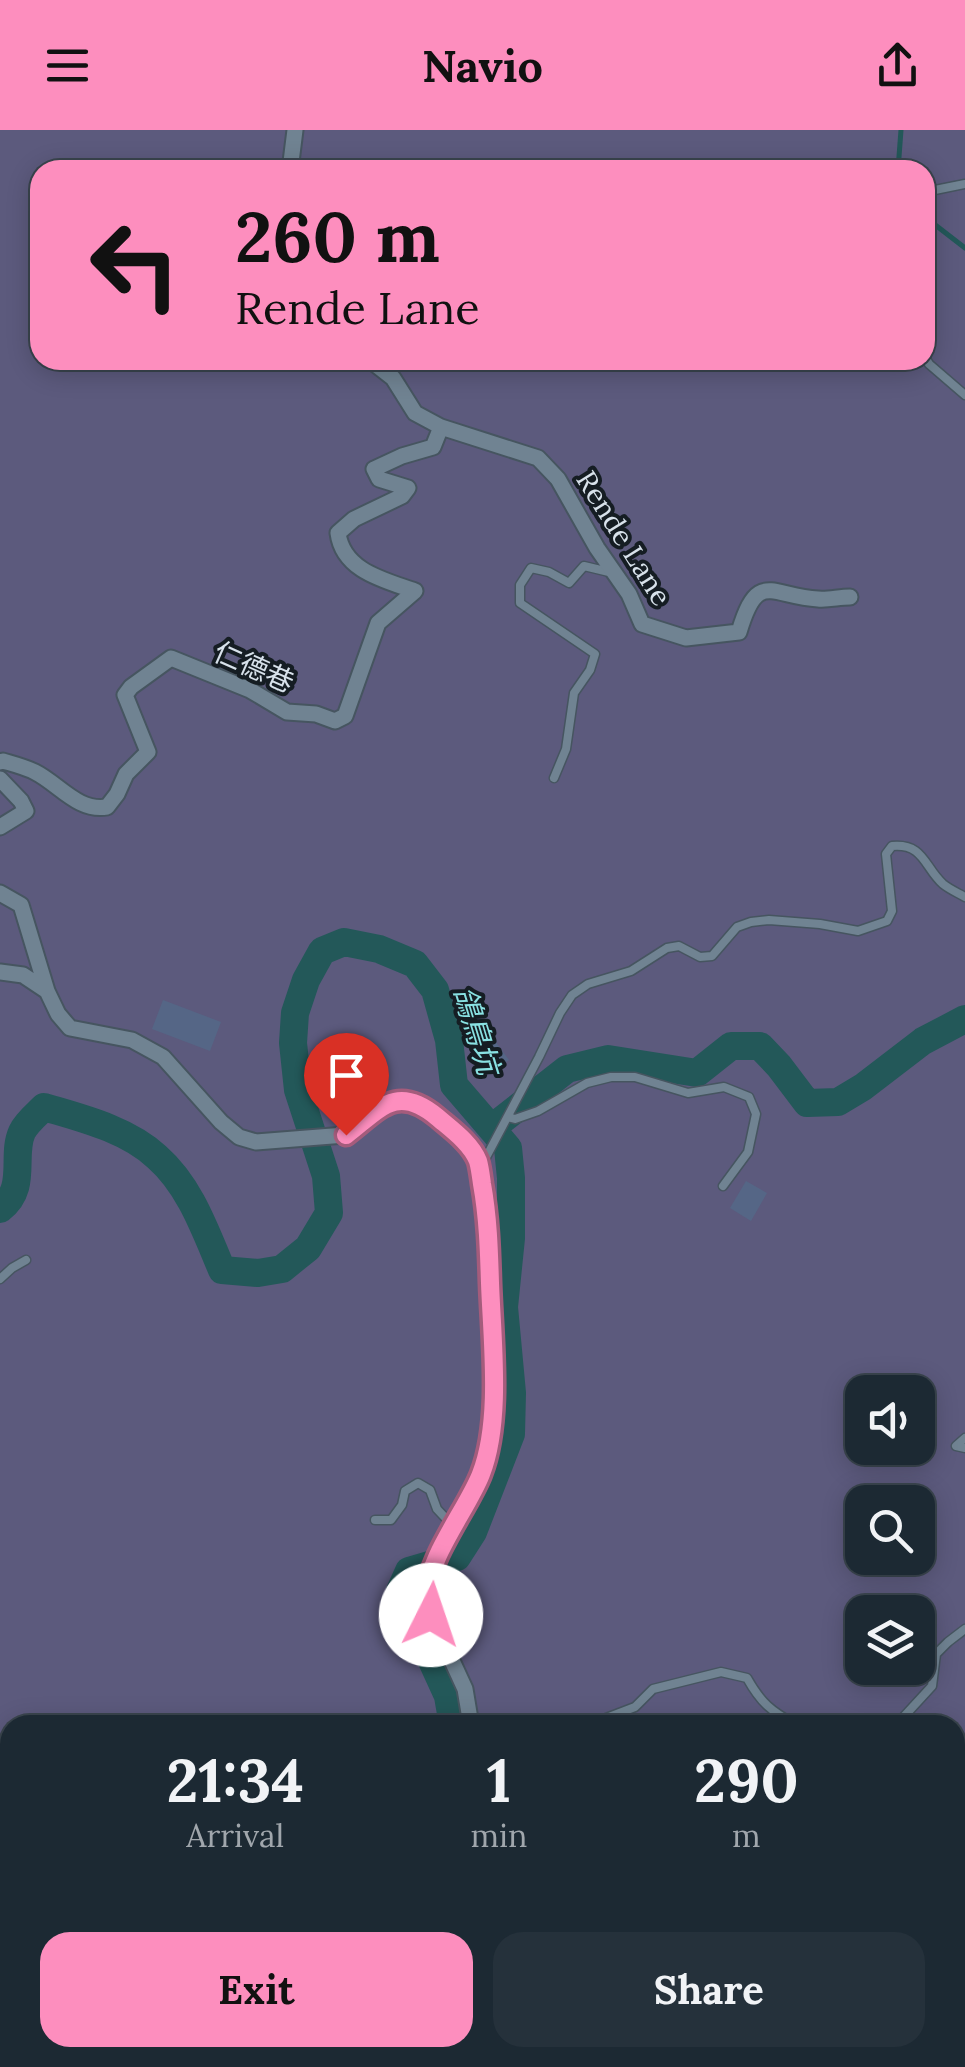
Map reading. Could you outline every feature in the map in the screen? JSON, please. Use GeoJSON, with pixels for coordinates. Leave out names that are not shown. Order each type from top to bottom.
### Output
{"type":"FeatureCollection","features":[{"type":"Feature","properties":{"kind":"street"},"geometry":{"type":"LineString","coordinates":[[291,160],[295,130]]}},
{"type":"Feature","properties":{"kind":"street","name":"Rende Lane"},"geometry":{"type":"LineString","coordinates":[[383,370],[393,378],[415,414],[538,458],[558,480],[628,594],[642,624],[686,638],[739,632],[747,605],[754,596],[771,590],[818,599],[850,597]]}},
{"type":"Feature","properties":{"kind":"street","name":"仁德巷"},"geometry":{"type":"LineString","coordinates":[[0,762],[36,773],[94,809],[107,806],[126,774],[148,752],[125,695],[172,658],[250,690],[287,712],[316,714],[334,722],[345,716],[378,623],[414,591],[367,575],[343,550],[338,533],[354,519],[402,496],[408,488],[378,479],[374,468],[433,447],[441,426]]}},
{"type":"Feature","properties":{"kind":"street"},"geometry":{"type":"LineString","coordinates":[[0,779],[26,810],[0,827]]}},
{"type":"Feature","properties":{"kind":"street"},"geometry":{"type":"LineString","coordinates":[[0,892],[21,906],[47,991],[70,1028],[132,1040],[163,1057],[221,1122],[240,1137],[256,1142],[346,1135],[387,1102],[404,1100],[429,1110],[460,1136],[483,1164],[494,1382],[490,1437],[481,1474],[439,1557],[428,1592],[431,1615],[465,1689],[469,1715]]}},
{"type":"Feature","properties":{"kind":"street"},"geometry":{"type":"LineString","coordinates":[[0,972],[23,975],[47,991]]}},
{"type":"Feature","properties":{"kind":"lane"},"geometry":{"type":"LineString","coordinates":[[935,190],[965,184]]}},
{"type":"Feature","properties":{"kind":"lane"},"geometry":{"type":"LineString","coordinates":[[935,369],[965,395]]}},
{"type":"Feature","properties":{"kind":"lane"},"geometry":{"type":"LineString","coordinates":[[554,778],[566,748],[574,694],[590,670],[595,654],[520,603],[520,585],[532,568],[569,583],[584,566],[614,573]]}},
{"type":"Feature","properties":{"kind":"lane"},"geometry":{"type":"LineString","coordinates":[[483,1164],[560,1012],[572,995],[588,984],[631,971],[667,948],[679,946],[700,956],[712,956],[737,927],[751,922],[820,924],[858,931],[887,921],[892,911],[886,854],[892,846],[919,852],[942,884],[965,897]]}},
{"type":"Feature","properties":{"kind":"lane"},"geometry":{"type":"LineString","coordinates":[[508,1117],[515,1119],[538,1112],[587,1083],[612,1077],[635,1077],[688,1093],[724,1088],[749,1097],[756,1114],[748,1152],[723,1186]]}},
{"type":"Feature","properties":{"kind":"lane"},"geometry":{"type":"LineString","coordinates":[[0,1279],[26,1260]]}},
{"type":"Feature","properties":{"kind":"lane"},"geometry":{"type":"LineString","coordinates":[[965,1438],[956,1446],[965,1448]]}},
{"type":"Feature","properties":{"kind":"lane"},"geometry":{"type":"LineString","coordinates":[[376,1520],[391,1520],[402,1505],[405,1492],[418,1483],[430,1490],[437,1509],[453,1526]]}},
{"type":"Feature","properties":{"kind":"lane"},"geometry":{"type":"LineString","coordinates":[[905,1715],[932,1686],[936,1654],[965,1629]]}},
{"type":"Feature","properties":{"kind":"lane"},"geometry":{"type":"LineString","coordinates":[[613,1715],[635,1706],[653,1689],[721,1672],[748,1678],[758,1698],[778,1715]]}},
{"type":"Feature","properties":{"kind":"shaded area"},"geometry":{"type":"Polygon","coordinates":[[[0,130],[965,130],[965,1715],[0,1715],[0,130]]]}},
{"type":"Feature","properties":{"kind":"building"},"geometry":{"type":"Polygon","coordinates":[[[163,1000],[221,1022],[210,1051],[152,1029],[163,1000]]]}},
{"type":"Feature","properties":{"kind":"building"},"geometry":{"type":"Polygon","coordinates":[[[489,1033],[509,1060],[490,1074],[470,1047],[489,1033]]]}},
{"type":"Feature","properties":{"kind":"building"},"geometry":{"type":"Polygon","coordinates":[[[746,1181],[767,1193],[751,1221],[730,1208],[746,1181]]]}},
{"type":"Feature","properties":{"kind":"waterway"},"geometry":{"type":"LineString","coordinates":[[899,160],[901,130]]}},
{"type":"Feature","properties":{"kind":"waterway"},"geometry":{"type":"LineString","coordinates":[[935,225],[965,248]]}},
{"type":"Feature","properties":{"kind":"waterway","name":"鴿鳥坑"},"geometry":{"type":"LineString","coordinates":[[0,1209],[14,1191],[22,1132],[44,1107],[118,1132],[157,1157],[188,1195],[222,1270],[258,1273],[282,1269],[308,1248],[329,1213],[326,1176],[298,1090],[293,1043],[295,1013],[306,980],[322,951],[344,942],[379,949],[415,964],[435,990],[449,1040],[454,1085],[508,1148],[511,1178],[511,1238],[504,1307],[512,1393],[511,1434],[473,1532],[457,1557],[409,1571],[400,1591],[448,1696],[451,1715]]}},
{"type":"Feature","properties":{"kind":"waterway","name":"鴿鳥坑"},"geometry":{"type":"LineString","coordinates":[[493,1127],[567,1069],[608,1059],[697,1073],[731,1046],[760,1046],[807,1103],[838,1102],[923,1041],[965,1019]]}},
{"type":"Feature","properties":{"kind":"route"},"geometry":{"type":"LineString","coordinates":[[346,1135],[387,1102],[404,1100],[429,1110],[460,1136],[478,1159],[487,1214],[494,1382],[490,1437],[481,1474],[430,1579],[431,1615]]}}]}
